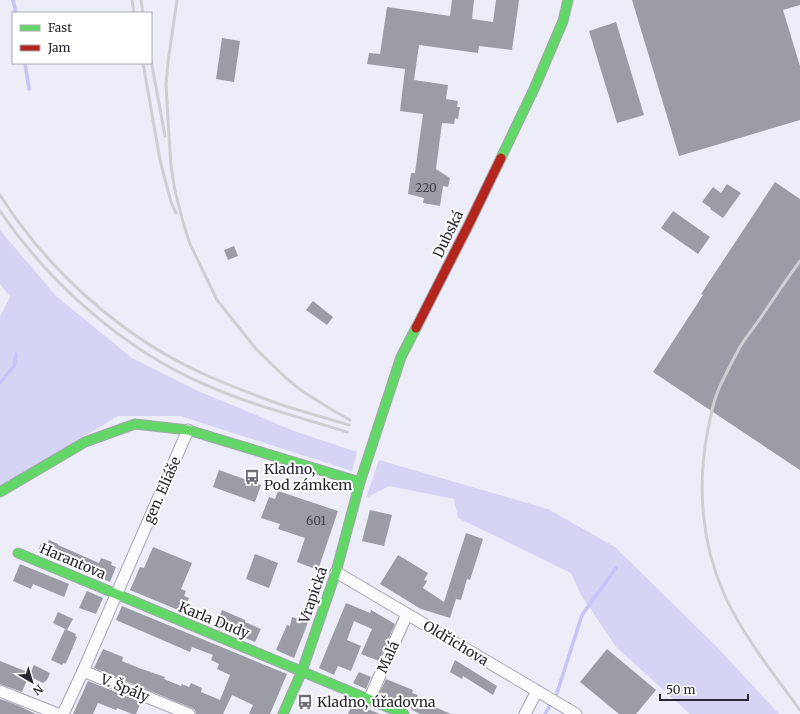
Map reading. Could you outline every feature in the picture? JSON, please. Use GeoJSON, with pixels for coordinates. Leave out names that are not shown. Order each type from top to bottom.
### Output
{"type":"FeatureCollection","features":[{"type":"Feature","properties":{"kind":"street","name":"Dubská"},"geometry":{"type":"LineString","coordinates":[[360,482],[401,357],[468,226],[534,89],[563,21],[568,0]]}},
{"type":"Feature","properties":{"kind":"street"},"geometry":{"type":"LineString","coordinates":[[0,492],[85,442],[135,424],[188,430],[360,482]]}},
{"type":"Feature","properties":{"kind":"street","name":"gen. Eliáše"},"geometry":{"type":"LineString","coordinates":[[63,714],[188,430]]}},
{"type":"Feature","properties":{"kind":"street","name":"Vrapická"},"geometry":{"type":"LineString","coordinates":[[283,714],[302,671],[336,572],[360,482]]}},
{"type":"Feature","properties":{"kind":"street","name":"Harantova"},"geometry":{"type":"LineString","coordinates":[[18,553],[116,594]]}},
{"type":"Feature","properties":{"kind":"street","name":"Oldřichova"},"geometry":{"type":"LineString","coordinates":[[336,572],[576,714]]}},
{"type":"Feature","properties":{"kind":"street","name":"Karla Dudy"},"geometry":{"type":"LineString","coordinates":[[116,594],[302,671],[369,700],[390,711],[404,714]]}},
{"type":"Feature","properties":{"kind":"street","name":"Malá"},"geometry":{"type":"LineString","coordinates":[[369,700],[407,614]]}},
{"type":"Feature","properties":{"kind":"street","name":"V. Špály"},"geometry":{"type":"LineString","coordinates":[[83,671],[189,714]]}},
{"type":"Feature","properties":{"kind":"street"},"geometry":{"type":"LineString","coordinates":[[0,691],[58,714]]}},
{"type":"Feature","properties":{"kind":"street"},"geometry":{"type":"LineString","coordinates":[[525,714],[537,691]]}},
{"type":"Feature","properties":{"kind":"shaded area"},"geometry":{"type":"Polygon","coordinates":[[[0,230],[56,296],[132,358],[196,390],[294,431],[357,452],[352,471],[180,416],[118,416],[0,487],[0,316],[10,297],[0,284],[0,230]]]}},
{"type":"Feature","properties":{"kind":"shaded area"},"geometry":{"type":"Polygon","coordinates":[[[379,460],[548,509],[615,547],[716,646],[779,714],[690,714],[616,647],[581,595],[571,573],[458,518],[454,499],[389,486],[366,498],[379,460]]]}},
{"type":"Feature","properties":{"kind":"building"},"geometry":{"type":"Polygon","coordinates":[[[452,0],[474,0],[472,19],[493,22],[496,0],[519,0],[512,50],[479,46],[478,53],[419,45],[414,80],[448,85],[446,99],[458,101],[457,107],[460,107],[458,119],[455,118],[454,124],[442,123],[436,169],[450,178],[448,187],[443,186],[440,206],[423,203],[424,198],[408,194],[411,173],[415,173],[423,114],[400,111],[405,69],[367,64],[369,53],[380,54],[387,7],[450,16],[452,0]]]}},
{"type":"Feature","properties":{"kind":"building"},"geometry":{"type":"Polygon","coordinates":[[[632,0],[800,0],[800,5],[783,10],[800,66],[800,120],[679,156],[632,0]]]}},
{"type":"Feature","properties":{"kind":"building"},"geometry":{"type":"Polygon","coordinates":[[[616,22],[644,115],[617,123],[589,31],[616,22]]]}},
{"type":"Feature","properties":{"kind":"building"},"geometry":{"type":"Polygon","coordinates":[[[222,38],[240,41],[234,82],[216,79],[222,38]]]}},
{"type":"Feature","properties":{"kind":"building"},"geometry":{"type":"Polygon","coordinates":[[[775,182],[800,199],[800,470],[653,372],[703,295],[701,294],[775,182]]]}},
{"type":"Feature","properties":{"kind":"building"},"geometry":{"type":"Polygon","coordinates":[[[727,184],[741,193],[723,218],[702,202],[713,187],[721,193],[727,184]]]}},
{"type":"Feature","properties":{"kind":"building"},"geometry":{"type":"Polygon","coordinates":[[[673,211],[710,237],[698,254],[661,228],[673,211]]]}},
{"type":"Feature","properties":{"kind":"building"},"geometry":{"type":"Polygon","coordinates":[[[234,246],[238,256],[228,260],[224,250],[234,246]]]}},
{"type":"Feature","properties":{"kind":"building"},"geometry":{"type":"Polygon","coordinates":[[[313,301],[333,317],[327,325],[306,310],[313,301]]]}},
{"type":"Feature","properties":{"kind":"building"},"geometry":{"type":"Polygon","coordinates":[[[219,470],[261,485],[255,502],[213,487],[219,470]]]}},
{"type":"Feature","properties":{"kind":"building"},"geometry":{"type":"Polygon","coordinates":[[[278,491],[338,511],[318,570],[297,562],[305,538],[278,529],[280,524],[261,518],[269,497],[275,499],[278,491]]]}},
{"type":"Feature","properties":{"kind":"building"},"geometry":{"type":"Polygon","coordinates":[[[370,510],[392,515],[384,546],[362,541],[370,510]]]}},
{"type":"Feature","properties":{"kind":"building"},"geometry":{"type":"Polygon","coordinates":[[[466,533],[483,539],[470,580],[467,579],[461,600],[456,599],[450,618],[421,609],[380,584],[398,555],[428,573],[424,580],[427,581],[423,588],[444,602],[466,533]]]}},
{"type":"Feature","properties":{"kind":"building"},"geometry":{"type":"Polygon","coordinates":[[[49,540],[99,563],[101,558],[112,562],[111,565],[116,567],[110,582],[38,551],[42,541],[47,543],[49,540]]]}},
{"type":"Feature","properties":{"kind":"building"},"geometry":{"type":"Polygon","coordinates":[[[153,547],[192,563],[181,589],[186,591],[184,596],[189,598],[183,612],[130,590],[140,567],[144,568],[153,547]]]}},
{"type":"Feature","properties":{"kind":"building"},"geometry":{"type":"Polygon","coordinates":[[[255,554],[278,563],[269,588],[246,579],[255,554]]]}},
{"type":"Feature","properties":{"kind":"building"},"geometry":{"type":"Polygon","coordinates":[[[20,564],[69,584],[64,597],[33,584],[31,589],[13,581],[20,564]]]}},
{"type":"Feature","properties":{"kind":"building"},"geometry":{"type":"Polygon","coordinates":[[[87,591],[103,598],[96,614],[79,608],[87,591]]]}},
{"type":"Feature","properties":{"kind":"building"},"geometry":{"type":"Polygon","coordinates":[[[346,603],[370,613],[371,610],[395,624],[379,661],[361,654],[372,629],[354,621],[347,640],[361,646],[351,671],[338,666],[334,675],[319,668],[346,603]]]}},
{"type":"Feature","properties":{"kind":"building"},"geometry":{"type":"Polygon","coordinates":[[[122,606],[287,674],[270,714],[249,714],[253,705],[232,695],[223,714],[196,714],[195,710],[192,708],[94,668],[103,649],[123,657],[122,661],[165,677],[164,679],[181,686],[182,684],[189,687],[191,683],[202,688],[201,692],[220,700],[230,675],[217,669],[219,664],[211,660],[213,655],[192,647],[190,652],[116,620],[122,606]]]}},
{"type":"Feature","properties":{"kind":"building"},"geometry":{"type":"Polygon","coordinates":[[[222,610],[261,629],[255,642],[216,626],[222,610]]]}},
{"type":"Feature","properties":{"kind":"building"},"geometry":{"type":"Polygon","coordinates":[[[58,612],[73,619],[67,630],[53,623],[58,612]]]}},
{"type":"Feature","properties":{"kind":"building"},"geometry":{"type":"Polygon","coordinates":[[[292,617],[308,622],[294,658],[276,650],[287,625],[290,626],[292,617]]]}},
{"type":"Feature","properties":{"kind":"building"},"geometry":{"type":"Polygon","coordinates":[[[65,629],[76,634],[75,636],[77,637],[67,661],[62,665],[51,660],[65,629]]]}},
{"type":"Feature","properties":{"kind":"building"},"geometry":{"type":"Polygon","coordinates":[[[607,649],[656,690],[636,714],[619,714],[580,682],[607,649]]]}},
{"type":"Feature","properties":{"kind":"building"},"geometry":{"type":"Polygon","coordinates":[[[455,660],[497,686],[493,695],[463,676],[462,679],[450,672],[455,660]]]}},
{"type":"Feature","properties":{"kind":"building"},"geometry":{"type":"Polygon","coordinates":[[[0,661],[30,673],[22,692],[0,684],[0,661]]]}},
{"type":"Feature","properties":{"kind":"building"},"geometry":{"type":"Polygon","coordinates":[[[34,665],[50,673],[47,680],[43,683],[29,676],[34,665]]]}},
{"type":"Feature","properties":{"kind":"building"},"geometry":{"type":"Polygon","coordinates":[[[359,672],[371,677],[366,689],[353,683],[359,672]]]}},
{"type":"Feature","properties":{"kind":"building"},"geometry":{"type":"Polygon","coordinates":[[[386,679],[413,690],[412,693],[418,695],[416,699],[451,714],[420,714],[407,706],[379,694],[386,679]]]}},
{"type":"Feature","properties":{"kind":"building"},"geometry":{"type":"Polygon","coordinates":[[[88,681],[141,702],[136,714],[132,714],[117,708],[116,710],[98,703],[93,714],[73,714],[88,681]]]}},
{"type":"Feature","properties":{"kind":"building"},"geometry":{"type":"Polygon","coordinates":[[[0,699],[17,705],[36,714],[0,714],[0,699]]]}},
{"type":"Feature","properties":{"kind":"building"},"geometry":{"type":"Polygon","coordinates":[[[353,703],[365,708],[380,714],[348,714],[353,703]]]}},
{"type":"Feature","properties":{"kind":"waterway"},"geometry":{"type":"LineString","coordinates":[[13,0],[16,12]]}},
{"type":"Feature","properties":{"kind":"waterway"},"geometry":{"type":"LineString","coordinates":[[25,64],[29,89]]}},
{"type":"Feature","properties":{"kind":"waterway"},"geometry":{"type":"LineString","coordinates":[[0,383],[14,366],[16,354]]}},
{"type":"Feature","properties":{"kind":"waterway"},"geometry":{"type":"LineString","coordinates":[[545,714],[557,693],[582,615],[616,568]]}},
{"type":"Feature","properties":{"kind":"railway"},"geometry":{"type":"LineString","coordinates":[[132,0],[134,12]]}},
{"type":"Feature","properties":{"kind":"railway"},"geometry":{"type":"LineString","coordinates":[[141,0],[143,12]]}},
{"type":"Feature","properties":{"kind":"railway"},"geometry":{"type":"LineString","coordinates":[[177,0],[166,84],[171,166],[175,191],[190,244],[217,300],[256,349],[302,391],[350,420]]}},
{"type":"Feature","properties":{"kind":"railway"},"geometry":{"type":"LineString","coordinates":[[143,64],[160,160],[171,202],[176,213]]}},
{"type":"Feature","properties":{"kind":"railway"},"geometry":{"type":"LineString","coordinates":[[152,64],[165,136]]}},
{"type":"Feature","properties":{"kind":"railway"},"geometry":{"type":"LineString","coordinates":[[0,195],[41,251],[65,276],[118,323],[147,343],[177,361],[208,376],[288,407],[349,425]]}},
{"type":"Feature","properties":{"kind":"railway"},"geometry":{"type":"LineString","coordinates":[[0,211],[41,264],[65,288],[118,334],[146,353],[176,370],[223,392],[258,405],[347,432]]}},
{"type":"Feature","properties":{"kind":"railway"},"geometry":{"type":"LineString","coordinates":[[800,261],[742,344],[717,392],[708,429],[702,492],[703,513],[710,554],[724,594],[749,639],[800,710]]}},
{"type":"Feature","properties":{"kind":"traffic: fast"},"geometry":{"type":"LineString","coordinates":[[501,158],[534,89],[563,21],[568,0]]}},
{"type":"Feature","properties":{"kind":"traffic: fast"},"geometry":{"type":"LineString","coordinates":[[283,714],[302,671],[336,572],[360,482],[401,357],[416,328]]}},
{"type":"Feature","properties":{"kind":"traffic: fast"},"geometry":{"type":"LineString","coordinates":[[0,492],[85,442],[135,424],[188,430],[360,482]]}},
{"type":"Feature","properties":{"kind":"traffic: fast"},"geometry":{"type":"LineString","coordinates":[[18,553],[404,714]]}},
{"type":"Feature","properties":{"kind":"traffic: jam"},"geometry":{"type":"LineString","coordinates":[[416,328],[501,158]]}},
{"type":"Feature","properties":{"kind":"place","name":"Kladno, Pod zámkem"},"geometry":{"type":"Point","coordinates":[252,477]}},
{"type":"Feature","properties":{"kind":"place","name":"Kladno, úřadovna"},"geometry":{"type":"Point","coordinates":[305,702]}}]}
